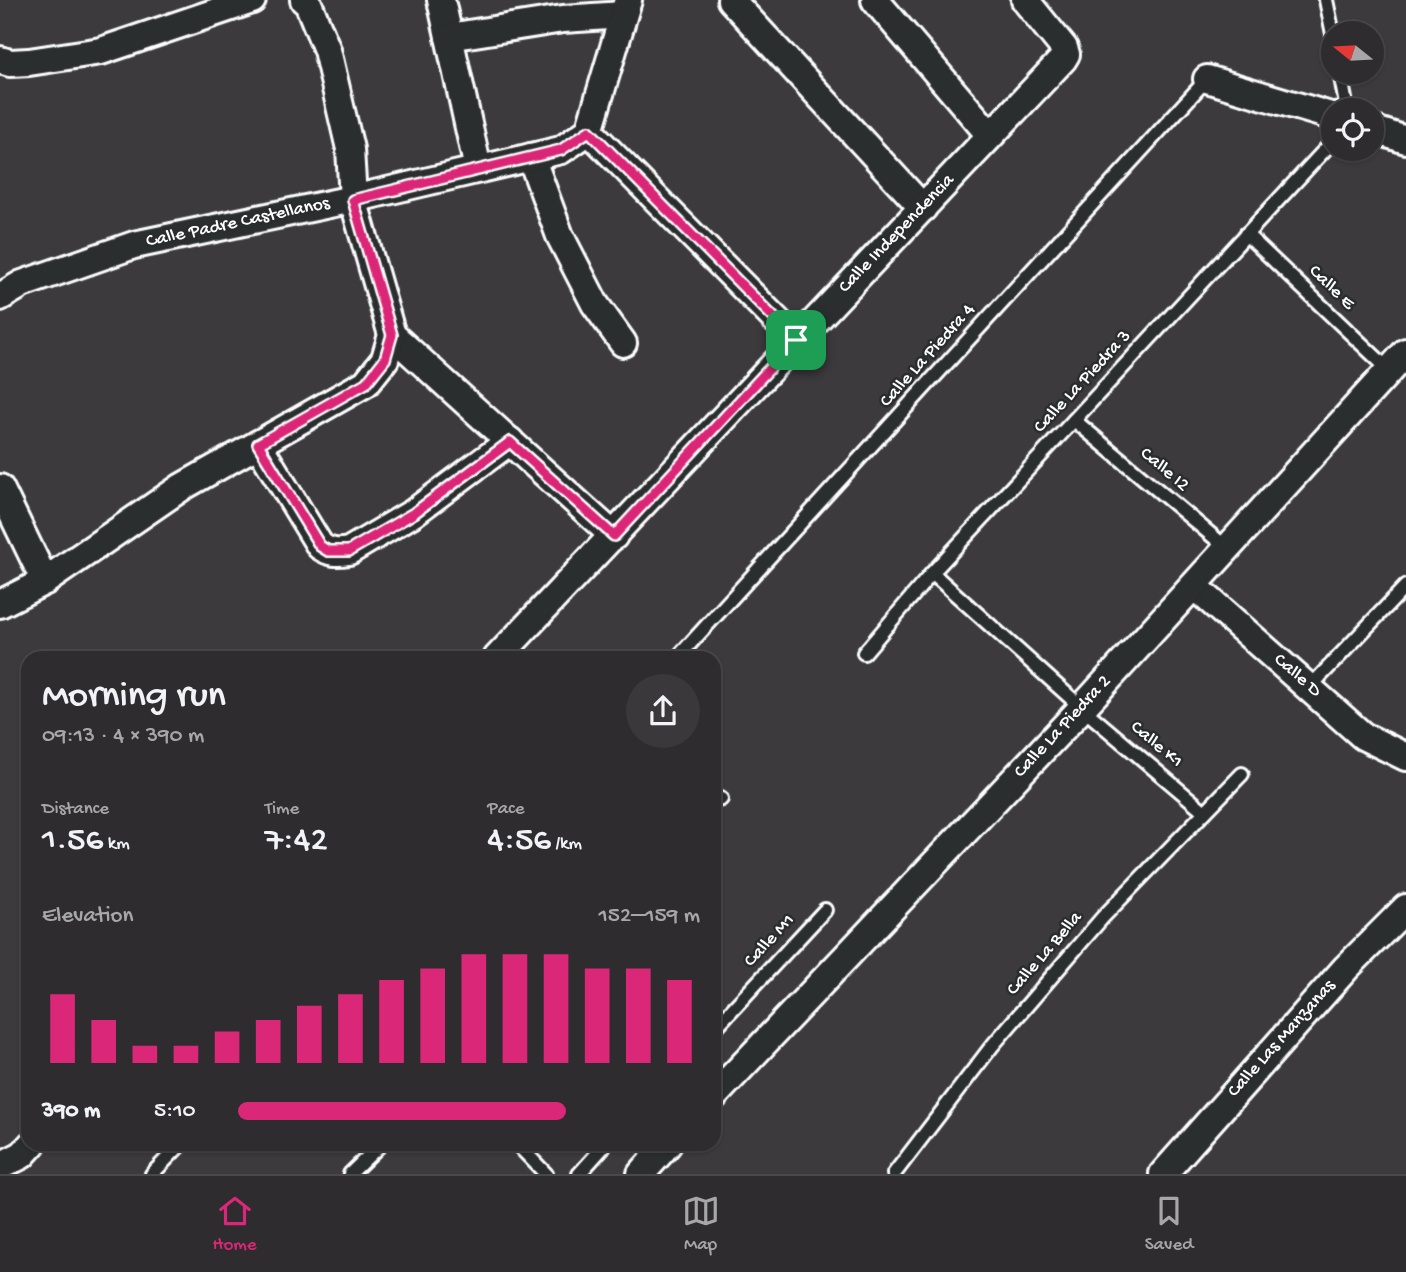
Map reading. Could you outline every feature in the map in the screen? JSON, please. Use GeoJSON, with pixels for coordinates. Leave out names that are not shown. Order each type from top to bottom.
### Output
{"type":"FeatureCollection","features":[{"type":"Feature","properties":{"kind":"street"},"geometry":{"type":"LineString","coordinates":[[0,60],[10,63],[29,62],[102,51],[252,0]]}},
{"type":"Feature","properties":{"kind":"street"},"geometry":{"type":"LineString","coordinates":[[304,0],[308,3],[327,50],[350,149],[353,200],[392,335],[614,536]]}},
{"type":"Feature","properties":{"kind":"street"},"geometry":{"type":"LineString","coordinates":[[441,0],[478,169]]}},
{"type":"Feature","properties":{"kind":"street"},"geometry":{"type":"LineString","coordinates":[[731,0],[923,208]]}},
{"type":"Feature","properties":{"kind":"street"},"geometry":{"type":"LineString","coordinates":[[875,0],[990,135]]}},
{"type":"Feature","properties":{"kind":"street","name":"Calle Independencia"},"geometry":{"type":"LineString","coordinates":[[504,651],[1066,54],[1025,0]]}},
{"type":"Feature","properties":{"kind":"street"},"geometry":{"type":"LineString","coordinates":[[449,37],[626,7],[589,131],[796,340]]}},
{"type":"Feature","properties":{"kind":"street"},"geometry":{"type":"LineString","coordinates":[[1207,79],[1321,113]]}},
{"type":"Feature","properties":{"kind":"street","name":"Calle Padre Castellanos"},"geometry":{"type":"LineString","coordinates":[[0,297],[22,284],[134,245],[353,200],[561,150],[589,131]]}},
{"type":"Feature","properties":{"kind":"street"},"geometry":{"type":"LineString","coordinates":[[1384,133],[1406,139]]}},
{"type":"Feature","properties":{"kind":"street"},"geometry":{"type":"LineString","coordinates":[[531,157],[561,236],[595,304],[623,343]]}},
{"type":"Feature","properties":{"kind":"street"},"geometry":{"type":"LineString","coordinates":[[0,604],[45,581],[182,487],[366,383],[385,359],[392,335]]}},
{"type":"Feature","properties":{"kind":"street","name":"Calle La Piedra 2"},"geometry":{"type":"LineString","coordinates":[[721,1089],[1082,708],[1397,361]]}},
{"type":"Feature","properties":{"kind":"street"},"geometry":{"type":"LineString","coordinates":[[258,444],[320,546],[338,553],[349,551],[414,513],[510,442]]}},
{"type":"Feature","properties":{"kind":"street"},"geometry":{"type":"LineString","coordinates":[[0,488],[45,581]]}},
{"type":"Feature","properties":{"kind":"street","name":"Calle D"},"geometry":{"type":"LineString","coordinates":[[1194,586],[1363,736],[1406,757]]}},
{"type":"Feature","properties":{"kind":"street","name":"Calle Las Manzanas"},"geometry":{"type":"LineString","coordinates":[[1163,1174],[1338,977],[1406,908]]}},
{"type":"Feature","properties":{"kind":"street"},"geometry":{"type":"LineString","coordinates":[[0,1166],[26,1151]]}},
{"type":"Feature","properties":{"kind":"street"},"geometry":{"type":"LineString","coordinates":[[641,1174],[662,1151]]}},
{"type":"Feature","properties":{"kind":"lane"},"geometry":{"type":"LineString","coordinates":[[1326,0],[1330,21]]}},
{"type":"Feature","properties":{"kind":"lane","name":"Calle La Piedra 4"},"geometry":{"type":"LineString","coordinates":[[683,651],[1207,79]]}},
{"type":"Feature","properties":{"kind":"lane","name":"Calle La Piedra 3"},"geometry":{"type":"LineString","coordinates":[[864,653],[932,573],[1321,153]]}},
{"type":"Feature","properties":{"kind":"lane","name":"Calle E"},"geometry":{"type":"LineString","coordinates":[[1246,234],[1397,361]]}},
{"type":"Feature","properties":{"kind":"lane","name":"Calle I2"},"geometry":{"type":"LineString","coordinates":[[1074,420],[1229,549]]}},
{"type":"Feature","properties":{"kind":"lane","name":"Calle K1"},"geometry":{"type":"LineString","coordinates":[[932,573],[1082,708],[1205,812]]}},
{"type":"Feature","properties":{"kind":"lane"},"geometry":{"type":"LineString","coordinates":[[1310,687],[1400,596],[1406,586]]}},
{"type":"Feature","properties":{"kind":"lane","name":"Calle La Bella"},"geometry":{"type":"LineString","coordinates":[[894,1174],[992,1046],[1102,917],[1242,774]]}},
{"type":"Feature","properties":{"kind":"lane","name":"Calle M1"},"geometry":{"type":"LineString","coordinates":[[721,1021],[825,910]]}},
{"type":"Feature","properties":{"kind":"lane"},"geometry":{"type":"LineString","coordinates":[[152,1174],[174,1151]]}},
{"type":"Feature","properties":{"kind":"lane"},"geometry":{"type":"LineString","coordinates":[[350,1174],[374,1151]]}},
{"type":"Feature","properties":{"kind":"lane"},"geometry":{"type":"LineString","coordinates":[[524,1151],[546,1174]]}},
{"type":"Feature","properties":{"kind":"lane"},"geometry":{"type":"LineString","coordinates":[[579,1174],[600,1151]]}},
{"type":"Feature","properties":{"kind":"route"},"geometry":{"type":"LineString","coordinates":[[589,131],[796,340],[614,536],[510,442],[414,513],[349,551],[328,551],[320,546],[258,444],[366,383],[385,359],[392,335],[353,200],[561,150],[589,131]]}}]}
